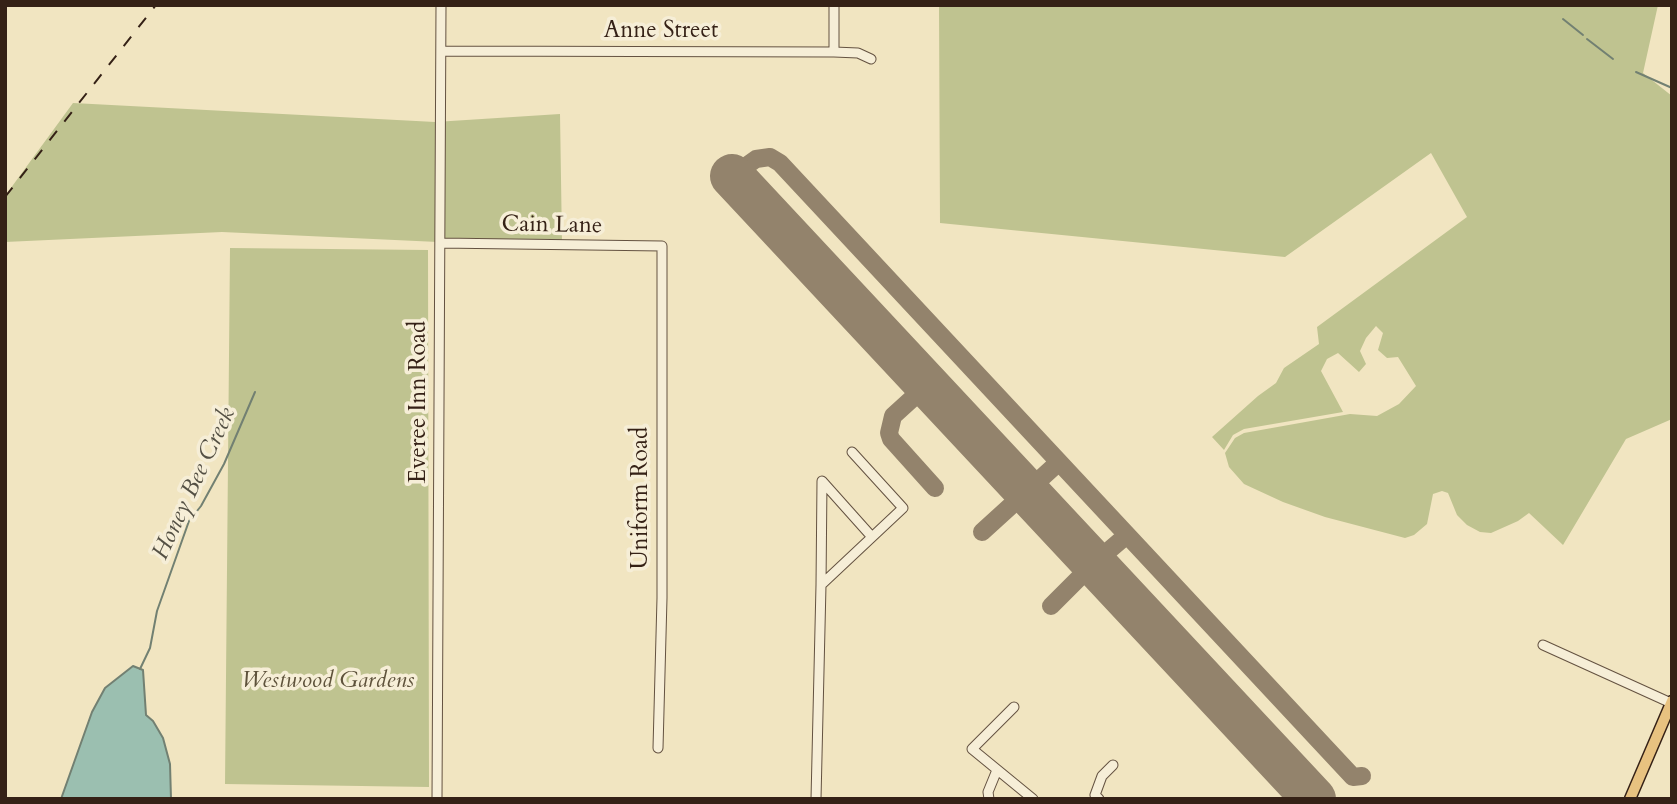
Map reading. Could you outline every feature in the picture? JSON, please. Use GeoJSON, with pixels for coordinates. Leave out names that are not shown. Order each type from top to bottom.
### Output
{"type":"FeatureCollection","features":[{"type":"Feature","properties":{"kind":"main road"},"geometry":{"type":"LineString","coordinates":[[1630,799],[1672,702]]}},
{"type":"Feature","properties":{"kind":"street","name":"Everee Inn Road"},"geometry":{"type":"LineString","coordinates":[[437,799],[442,5]]}},
{"type":"Feature","properties":{"kind":"street"},"geometry":{"type":"LineString","coordinates":[[834,5],[834,52]]}},
{"type":"Feature","properties":{"kind":"street","name":"Anne Street"},"geometry":{"type":"LineString","coordinates":[[441,51],[834,52],[858,53],[871,59]]}},
{"type":"Feature","properties":{"kind":"street","name":"Cain Lane"},"geometry":{"type":"LineString","coordinates":[[440,243],[662,246],[662,249]]}},
{"type":"Feature","properties":{"kind":"street","name":"Uniform Road"},"geometry":{"type":"LineString","coordinates":[[658,748],[662,598],[662,249]]}},
{"type":"Feature","properties":{"kind":"street"},"geometry":{"type":"LineString","coordinates":[[821,585],[903,508],[852,452]]}},
{"type":"Feature","properties":{"kind":"street"},"geometry":{"type":"LineString","coordinates":[[816,799],[822,481],[872,537]]}},
{"type":"Feature","properties":{"kind":"street"},"geometry":{"type":"LineString","coordinates":[[1543,645],[1672,702]]}},
{"type":"Feature","properties":{"kind":"street"},"geometry":{"type":"LineString","coordinates":[[1014,707],[972,750],[1031,798]]}},
{"type":"Feature","properties":{"kind":"street"},"geometry":{"type":"LineString","coordinates":[[1099,799],[1095,794],[1102,776],[1113,765]]}},
{"type":"Feature","properties":{"kind":"street"},"geometry":{"type":"LineString","coordinates":[[989,799],[988,792],[997,770]]}},
{"type":"Feature","properties":{"kind":"green space"},"geometry":{"type":"Polygon","coordinates":[[[939,5],[1658,5],[1643,73],[1672,96],[1672,419],[1626,439],[1563,545],[1529,513],[1491,533],[1480,532],[1457,515],[1448,493],[1442,491],[1433,494],[1427,524],[1414,535],[1405,538],[1325,517],[1244,484],[1229,467],[1225,453],[1235,438],[1244,433],[1350,414],[1377,416],[1399,404],[1416,386],[1398,357],[1387,358],[1378,350],[1383,333],[1376,326],[1360,351],[1366,364],[1359,372],[1338,353],[1327,359],[1321,371],[1343,412],[1244,429],[1233,435],[1224,450],[1212,437],[1276,383],[1284,368],[1319,344],[1317,327],[1467,217],[1431,153],[1285,257],[940,223],[939,5]]]}},
{"type":"Feature","properties":{"kind":"green space"},"geometry":{"type":"Polygon","coordinates":[[[73,103],[435,122],[560,114],[562,243],[438,242],[222,232],[5,242],[5,196],[73,103]]]}},
{"type":"Feature","properties":{"kind":"green space","name":"Westwood Gardens"},"geometry":{"type":"Polygon","coordinates":[[[230,248],[428,250],[429,787],[225,784],[230,248]]]}},
{"type":"Feature","properties":{"kind":"shaded area"},"geometry":{"type":"Polygon","coordinates":[[[133,666],[143,670],[146,715],[163,738],[170,764],[171,799],[61,799],[92,712],[105,688],[133,666]]]}},
{"type":"Feature","properties":{"kind":"waterway"},"geometry":{"type":"LineString","coordinates":[[1563,19],[1583,35]]}},
{"type":"Feature","properties":{"kind":"waterway"},"geometry":{"type":"LineString","coordinates":[[1587,39],[1613,59]]}},
{"type":"Feature","properties":{"kind":"waterway"},"geometry":{"type":"LineString","coordinates":[[1636,72],[1672,88]]}},
{"type":"Feature","properties":{"kind":"waterway","name":"Honey Bee Creek"},"geometry":{"type":"LineString","coordinates":[[140,669],[150,648],[157,611],[189,521],[201,506],[224,464],[255,392]]}},
{"type":"Feature","properties":{"kind":"taxiway"},"geometry":{"type":"LineString","coordinates":[[739,184],[749,164],[756,159],[770,157],[780,163],[1353,777],[1362,776]]}},
{"type":"Feature","properties":{"kind":"taxiway"},"geometry":{"type":"LineString","coordinates":[[926,386],[893,416],[889,433],[891,439],[935,488]]}},
{"type":"Feature","properties":{"kind":"taxiway"},"geometry":{"type":"LineString","coordinates":[[982,532],[1059,462]]}},
{"type":"Feature","properties":{"kind":"taxiway"},"geometry":{"type":"LineString","coordinates":[[1051,606],[1127,535]]}},
{"type":"Feature","properties":{"kind":"runway"},"geometry":{"type":"LineString","coordinates":[[732,176],[1314,799]]}},
{"type":"Feature","properties":{"kind":"railway"},"geometry":{"type":"LineString","coordinates":[[5,197],[156,5]]}}]}
